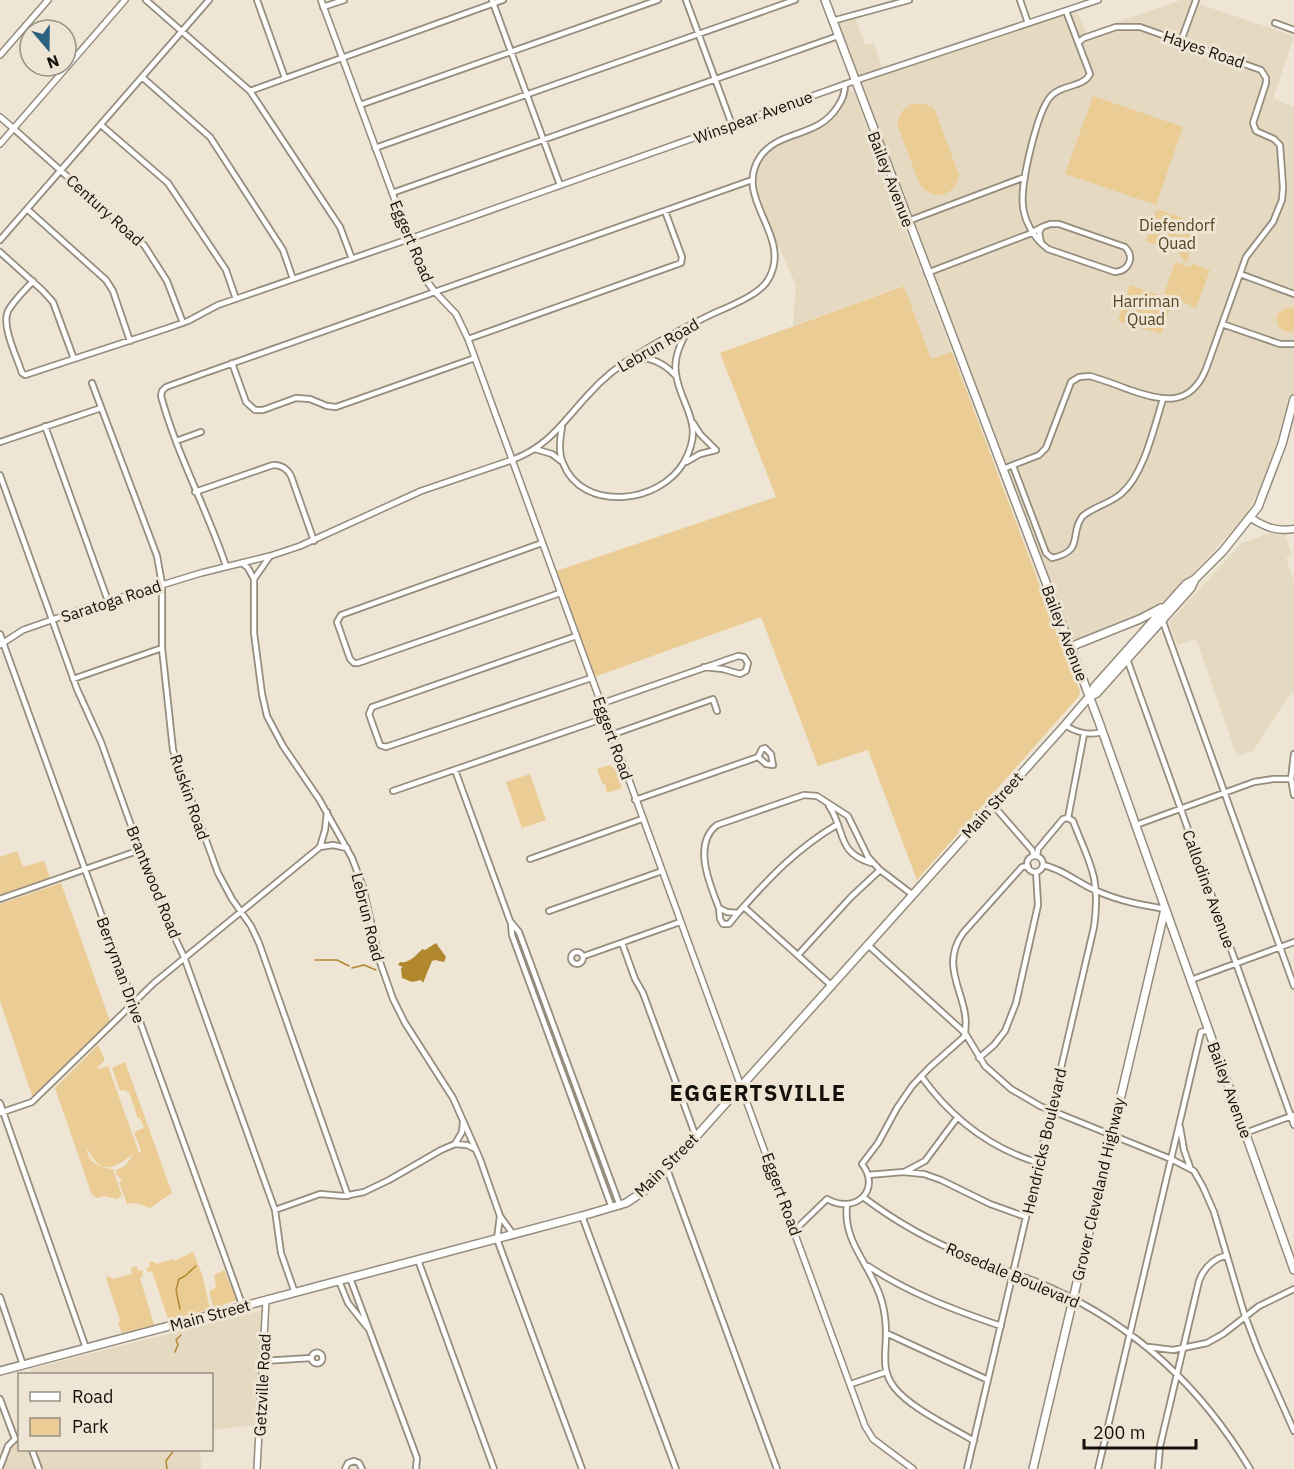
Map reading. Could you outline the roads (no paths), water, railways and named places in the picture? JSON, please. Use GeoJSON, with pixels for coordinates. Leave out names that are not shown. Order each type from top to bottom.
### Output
{"type":"FeatureCollection","features":[{"type":"Feature","properties":{"kind":"main road","name":"Bailey Avenue"},"geometry":{"type":"LineString","coordinates":[[825,0],[1089,696],[1294,1270]]}},
{"type":"Feature","properties":{"kind":"main road","name":"Main Street"},"geometry":{"type":"LineString","coordinates":[[1162,616],[1168,604],[1186,584],[1195,579],[1251,518],[1264,495],[1290,430],[1292,417],[1289,412],[1294,399]]}},
{"type":"Feature","properties":{"kind":"main road"},"geometry":{"type":"LineString","coordinates":[[1251,518],[1270,528],[1294,529]]}},
{"type":"Feature","properties":{"kind":"main road","name":"Main Street"},"geometry":{"type":"LineString","coordinates":[[0,1371],[616,1207],[636,1197],[667,1169],[696,1137],[1089,696],[1097,693],[1162,616],[1191,588],[1195,579]]}},
{"type":"Feature","properties":{"kind":"main road"},"geometry":{"type":"LineString","coordinates":[[1070,647],[1140,619],[1168,604]]}},
{"type":"Feature","properties":{"kind":"main road","name":"Grover Cleveland Highway"},"geometry":{"type":"LineString","coordinates":[[1033,1469],[1165,909]]}},
{"type":"Feature","properties":{"kind":"main road"},"geometry":{"type":"LineString","coordinates":[[1158,935],[1166,928],[1173,930]]}},
{"type":"Feature","properties":{"kind":"street"},"geometry":{"type":"LineString","coordinates":[[0,55],[48,0]]}},
{"type":"Feature","properties":{"kind":"street"},"geometry":{"type":"LineString","coordinates":[[0,144],[125,0]]}},
{"type":"Feature","properties":{"kind":"street"},"geometry":{"type":"LineString","coordinates":[[146,0],[250,91],[340,227],[352,259]]}},
{"type":"Feature","properties":{"kind":"street"},"geometry":{"type":"LineString","coordinates":[[0,240],[210,0]]}},
{"type":"Feature","properties":{"kind":"street"},"geometry":{"type":"LineString","coordinates":[[256,0],[285,78]]}},
{"type":"Feature","properties":{"kind":"street","name":"Eggert Road"},"geometry":{"type":"LineString","coordinates":[[321,0],[423,276],[456,314],[468,339],[865,1425],[873,1439],[913,1469]]}},
{"type":"Feature","properties":{"kind":"street"},"geometry":{"type":"LineString","coordinates":[[324,8],[344,0]]}},
{"type":"Feature","properties":{"kind":"street"},"geometry":{"type":"LineString","coordinates":[[250,91],[503,0]]}},
{"type":"Feature","properties":{"kind":"street"},"geometry":{"type":"LineString","coordinates":[[360,105],[658,0]]}},
{"type":"Feature","properties":{"kind":"street"},"geometry":{"type":"LineString","coordinates":[[686,0],[732,124]]}},
{"type":"Feature","properties":{"kind":"street"},"geometry":{"type":"LineString","coordinates":[[375,148],[795,0]]}},
{"type":"Feature","properties":{"kind":"street"},"geometry":{"type":"LineString","coordinates":[[832,21],[909,0]]}},
{"type":"Feature","properties":{"kind":"street"},"geometry":{"type":"LineString","coordinates":[[1020,0],[1028,23]]}},
{"type":"Feature","properties":{"kind":"street","name":"Winspear Avenue"},"geometry":{"type":"LineString","coordinates":[[409,239],[845,84],[1098,0]]}},
{"type":"Feature","properties":{"kind":"street"},"geometry":{"type":"LineString","coordinates":[[1181,41],[1196,0]]}},
{"type":"Feature","properties":{"kind":"street"},"geometry":{"type":"LineString","coordinates":[[493,2],[560,185]]}},
{"type":"Feature","properties":{"kind":"street"},"geometry":{"type":"LineString","coordinates":[[927,273],[1032,232],[1042,227],[1053,224],[1059,224],[1125,247],[1128,250],[1130,261],[1126,269],[1115,272],[1048,249],[1032,232],[1023,208],[1030,151],[1049,99],[1059,90],[1085,81],[1089,76],[1090,71],[1066,11]]}},
{"type":"Feature","properties":{"kind":"street"},"geometry":{"type":"LineString","coordinates":[[1275,23],[1294,30]]}},
{"type":"Feature","properties":{"kind":"street","name":"Hayes Road"},"geometry":{"type":"LineString","coordinates":[[1079,42],[1084,38],[1111,29],[1127,26],[1146,29],[1257,68],[1266,78],[1265,88],[1253,123],[1256,131],[1280,145],[1282,196],[1276,217],[1250,249],[1198,385],[1184,395],[1163,399]]}},
{"type":"Feature","properties":{"kind":"street"},"geometry":{"type":"LineString","coordinates":[[392,193],[838,36]]}},
{"type":"Feature","properties":{"kind":"street"},"geometry":{"type":"LineString","coordinates":[[142,78],[210,137],[284,250],[293,279]]}},
{"type":"Feature","properties":{"kind":"street"},"geometry":{"type":"LineString","coordinates":[[226,566],[215,535],[195,492],[161,399],[162,391],[166,387],[752,180],[759,159],[767,149],[815,128],[831,116],[844,95],[845,84]]}},
{"type":"Feature","properties":{"kind":"street","name":"Century Road"},"geometry":{"type":"LineString","coordinates":[[0,117],[144,245],[167,281],[183,323]]}},
{"type":"Feature","properties":{"kind":"street"},"geometry":{"type":"LineString","coordinates":[[101,125],[168,183],[226,270],[236,299]]}},
{"type":"Feature","properties":{"kind":"street"},"geometry":{"type":"LineString","coordinates":[[908,221],[1025,177]]}},
{"type":"Feature","properties":{"kind":"street","name":"Lebrun Road"},"geometry":{"type":"LineString","coordinates":[[226,566],[270,556],[314,541],[418,492],[512,460],[535,449],[561,427],[594,388],[631,358],[751,295],[764,284],[771,274],[775,250],[756,200],[752,180]]}},
{"type":"Feature","properties":{"kind":"street"},"geometry":{"type":"LineString","coordinates":[[27,209],[106,280],[113,291],[130,341]]}},
{"type":"Feature","properties":{"kind":"street"},"geometry":{"type":"LineString","coordinates":[[468,339],[681,263],[682,257],[665,211]]}},
{"type":"Feature","properties":{"kind":"street"},"geometry":{"type":"LineString","coordinates":[[1041,243],[1039,232],[1042,227]]}},
{"type":"Feature","properties":{"kind":"street"},"geometry":{"type":"LineString","coordinates":[[33,281],[9,310],[6,319],[23,374],[183,323],[209,308],[409,239]]}},
{"type":"Feature","properties":{"kind":"street"},"geometry":{"type":"LineString","coordinates":[[0,252],[48,296],[56,308],[74,359]]}},
{"type":"Feature","properties":{"kind":"street"},"geometry":{"type":"LineString","coordinates":[[1239,274],[1294,294]]}},
{"type":"Feature","properties":{"kind":"street"},"geometry":{"type":"LineString","coordinates":[[1222,324],[1280,344],[1294,344]]}},
{"type":"Feature","properties":{"kind":"street"},"geometry":{"type":"LineString","coordinates":[[676,377],[678,350],[691,325]]}},
{"type":"Feature","properties":{"kind":"street"},"geometry":{"type":"LineString","coordinates":[[232,363],[246,403],[258,411],[296,398],[336,406],[475,358]]}},
{"type":"Feature","properties":{"kind":"street"},"geometry":{"type":"LineString","coordinates":[[631,358],[646,358],[666,366],[676,377],[692,421],[700,434],[716,450],[700,454],[683,463]]}},
{"type":"Feature","properties":{"kind":"street"},"geometry":{"type":"LineString","coordinates":[[1002,470],[1012,466],[1039,456],[1046,448],[1071,382],[1079,377],[1090,376],[1163,399],[1135,478],[1114,500],[1084,515],[1079,524],[1075,544],[1063,554],[1052,558],[1046,553],[1012,466]]}},
{"type":"Feature","properties":{"kind":"street","name":"Ruskin Road"},"geometry":{"type":"LineString","coordinates":[[92,383],[134,499],[152,539],[162,584],[162,648],[173,750],[211,856],[225,886],[251,926],[262,951],[348,1196]]}},
{"type":"Feature","properties":{"kind":"street"},"geometry":{"type":"LineString","coordinates":[[0,442],[101,408]]}},
{"type":"Feature","properties":{"kind":"street"},"geometry":{"type":"LineString","coordinates":[[535,449],[547,451],[561,461],[574,482],[583,489],[595,494],[622,497],[639,494],[660,485],[683,463],[692,442],[692,421]]}},
{"type":"Feature","properties":{"kind":"street"},"geometry":{"type":"LineString","coordinates":[[45,426],[108,601]]}},
{"type":"Feature","properties":{"kind":"street"},"geometry":{"type":"LineString","coordinates":[[561,427],[561,461]]}},
{"type":"Feature","properties":{"kind":"street"},"geometry":{"type":"LineString","coordinates":[[176,441],[201,432]]}},
{"type":"Feature","properties":{"kind":"street"},"geometry":{"type":"LineString","coordinates":[[195,492],[273,465],[281,466],[290,473],[314,541]]}},
{"type":"Feature","properties":{"kind":"street","name":"Brantwood Road"},"geometry":{"type":"LineString","coordinates":[[0,475],[73,679],[101,742],[160,906],[184,957],[275,1210],[281,1252],[295,1293]]}},
{"type":"Feature","properties":{"kind":"street"},"geometry":{"type":"LineString","coordinates":[[542,543],[340,615],[337,622],[350,660],[358,663],[560,593]]}},
{"type":"Feature","properties":{"kind":"street"},"geometry":{"type":"LineString","coordinates":[[242,563],[254,579],[270,556]]}},
{"type":"Feature","properties":{"kind":"street","name":"Saratoga Road"},"geometry":{"type":"LineString","coordinates":[[2,644],[23,630],[108,601],[226,566]]}},
{"type":"Feature","properties":{"kind":"street","name":"Lebrun Road"},"geometry":{"type":"LineString","coordinates":[[254,579],[254,633],[266,712],[283,746],[327,812],[347,848],[363,887],[381,966],[393,999],[403,1020],[450,1092],[477,1151],[500,1216],[513,1234]]}},
{"type":"Feature","properties":{"kind":"street"},"geometry":{"type":"LineString","coordinates":[[1162,616],[1294,986]]}},
{"type":"Feature","properties":{"kind":"street","name":"Berryman Drive"},"geometry":{"type":"LineString","coordinates":[[0,634],[243,1306]]}},
{"type":"Feature","properties":{"kind":"street"},"geometry":{"type":"LineString","coordinates":[[576,636],[372,707],[369,714],[374,729],[380,745],[386,747],[591,678]]}},
{"type":"Feature","properties":{"kind":"street"},"geometry":{"type":"LineString","coordinates":[[73,679],[162,648]]}},
{"type":"Feature","properties":{"kind":"street"},"geometry":{"type":"LineString","coordinates":[[600,704],[704,667],[740,655],[748,663],[746,670],[740,674],[704,667]]}},
{"type":"Feature","properties":{"kind":"street","name":"Callodine Avenue"},"geometry":{"type":"LineString","coordinates":[[1126,657],[1293,1116],[1294,1125]]}},
{"type":"Feature","properties":{"kind":"street"},"geometry":{"type":"LineString","coordinates":[[611,735],[712,699],[717,711]]}},
{"type":"Feature","properties":{"kind":"street"},"geometry":{"type":"LineString","coordinates":[[393,792],[605,718]]}},
{"type":"Feature","properties":{"kind":"street"},"geometry":{"type":"LineString","coordinates":[[1065,724],[1074,731],[1084,734],[1102,732]]}},
{"type":"Feature","properties":{"kind":"street"},"geometry":{"type":"LineString","coordinates":[[1044,864],[1042,869],[1036,872],[1030,870],[1028,866],[1029,859],[1035,856],[1038,849],[1063,819],[1068,818],[1084,734]]}},
{"type":"Feature","properties":{"kind":"street"},"geometry":{"type":"LineString","coordinates":[[1294,754],[1292,779],[1294,795]]}},
{"type":"Feature","properties":{"kind":"street"},"geometry":{"type":"LineString","coordinates":[[635,800],[758,758]]}},
{"type":"Feature","properties":{"kind":"street"},"geometry":{"type":"LineString","coordinates":[[455,770],[557,1058],[596,1163],[616,1207]]}},
{"type":"Feature","properties":{"kind":"street"},"geometry":{"type":"LineString","coordinates":[[1136,825],[1263,780],[1292,779]]}},
{"type":"Feature","properties":{"kind":"street"},"geometry":{"type":"LineString","coordinates":[[838,824],[814,838],[792,855],[729,924],[723,924],[704,864],[707,837],[714,828],[804,795],[817,796],[851,819],[862,848],[873,864],[913,895]]}},
{"type":"Feature","properties":{"kind":"street"},"geometry":{"type":"LineString","coordinates":[[828,804],[834,813],[846,848],[860,859],[873,864]]}},
{"type":"Feature","properties":{"kind":"street"},"geometry":{"type":"LineString","coordinates":[[993,805],[1044,864],[1097,891],[1119,899],[1165,909]]}},
{"type":"Feature","properties":{"kind":"street"},"geometry":{"type":"LineString","coordinates":[[320,847],[327,812]]}},
{"type":"Feature","properties":{"kind":"street","name":"Hendricks Boulevard"},"geometry":{"type":"LineString","coordinates":[[967,1469],[1094,927],[1097,891],[1093,870],[1073,821],[1068,818]]}},
{"type":"Feature","properties":{"kind":"street"},"geometry":{"type":"LineString","coordinates":[[530,859],[642,819]]}},
{"type":"Feature","properties":{"kind":"street"},"geometry":{"type":"LineString","coordinates":[[2,1112],[32,1102],[184,957],[320,847],[333,845],[347,848]]}},
{"type":"Feature","properties":{"kind":"street"},"geometry":{"type":"LineString","coordinates":[[0,899],[140,850]]}},
{"type":"Feature","properties":{"kind":"street"},"geometry":{"type":"LineString","coordinates":[[795,1230],[827,1199],[847,1205],[863,1197],[868,1184],[868,1175],[861,1164],[878,1143],[897,1108],[921,1076],[962,1041],[965,1033],[966,1018],[952,968],[956,944],[963,933],[1023,867],[1028,866]]}},
{"type":"Feature","properties":{"kind":"street"},"geometry":{"type":"LineString","coordinates":[[798,955],[851,897],[880,870]]}},
{"type":"Feature","properties":{"kind":"street"},"geometry":{"type":"LineString","coordinates":[[549,911],[662,871]]}},
{"type":"Feature","properties":{"kind":"street"},"geometry":{"type":"LineString","coordinates":[[980,1058],[1005,1031],[1016,1003],[1038,905],[1036,872]]}},
{"type":"Feature","properties":{"kind":"street"},"geometry":{"type":"LineString","coordinates":[[744,907],[832,986]]}},
{"type":"Feature","properties":{"kind":"street"},"geometry":{"type":"LineString","coordinates":[[719,908],[727,912],[738,913]]}},
{"type":"Feature","properties":{"kind":"street"},"geometry":{"type":"LineString","coordinates":[[510,921],[519,932],[603,1161],[616,1207]]}},
{"type":"Feature","properties":{"kind":"street"},"geometry":{"type":"LineString","coordinates":[[584,956],[680,921]]}},
{"type":"Feature","properties":{"kind":"street"},"geometry":{"type":"LineString","coordinates":[[1191,980],[1294,942]]}},
{"type":"Feature","properties":{"kind":"street"},"geometry":{"type":"LineString","coordinates":[[622,943],[634,979],[643,993],[696,1137]]}},
{"type":"Feature","properties":{"kind":"street"},"geometry":{"type":"LineString","coordinates":[[868,945],[965,1033],[993,1074],[1011,1089],[1051,1111],[1190,1167]]}},
{"type":"Feature","properties":{"kind":"street"},"geometry":{"type":"LineString","coordinates":[[1098,1469],[1202,1032],[1208,1030]]}},
{"type":"Feature","properties":{"kind":"street"},"geometry":{"type":"LineString","coordinates":[[557,1058],[564,1055]]}},
{"type":"Feature","properties":{"kind":"street"},"geometry":{"type":"LineString","coordinates":[[921,1076],[957,1118],[994,1144],[1039,1163]]}},
{"type":"Feature","properties":{"kind":"street"},"geometry":{"type":"LineString","coordinates":[[0,1103],[86,1348]]}},
{"type":"Feature","properties":{"kind":"street"},"geometry":{"type":"LineString","coordinates":[[1245,1133],[1293,1116]]}},
{"type":"Feature","properties":{"kind":"street"},"geometry":{"type":"LineString","coordinates":[[903,1172],[925,1161],[957,1118]]}},
{"type":"Feature","properties":{"kind":"street"},"geometry":{"type":"LineString","coordinates":[[455,1144],[462,1132],[463,1119]]}},
{"type":"Feature","properties":{"kind":"street"},"geometry":{"type":"LineString","coordinates":[[1179,1125],[1184,1150],[1190,1167],[1199,1179],[1209,1201],[1263,1364],[1294,1431]]}},
{"type":"Feature","properties":{"kind":"street"},"geometry":{"type":"LineString","coordinates":[[275,1210],[320,1194],[348,1196],[378,1186],[455,1144],[467,1145],[477,1151]]}},
{"type":"Feature","properties":{"kind":"street"},"geometry":{"type":"LineString","coordinates":[[596,1163],[603,1161]]}},
{"type":"Feature","properties":{"kind":"street"},"geometry":{"type":"LineString","coordinates":[[925,1161],[925,1168],[932,1176]]}},
{"type":"Feature","properties":{"kind":"street"},"geometry":{"type":"LineString","coordinates":[[667,1169],[777,1469]]}},
{"type":"Feature","properties":{"kind":"street"},"geometry":{"type":"LineString","coordinates":[[868,1175],[903,1172],[932,1176],[990,1204],[1026,1217]]}},
{"type":"Feature","properties":{"kind":"street","name":"Rosedale Boulevard"},"geometry":{"type":"LineString","coordinates":[[863,1197],[930,1239],[1073,1298],[1149,1347],[1178,1373],[1221,1424],[1250,1469]]}},
{"type":"Feature","properties":{"kind":"street"},"geometry":{"type":"LineString","coordinates":[[847,1205],[846,1218],[849,1234],[855,1249],[874,1280],[883,1306],[886,1333],[884,1360],[886,1372],[894,1387],[911,1403],[974,1441]]}},
{"type":"Feature","properties":{"kind":"street","name":"Lebrun Road"},"geometry":{"type":"LineString","coordinates":[[497,1239],[500,1216]]}},
{"type":"Feature","properties":{"kind":"street"},"geometry":{"type":"LineString","coordinates":[[582,1216],[676,1469]]}},
{"type":"Feature","properties":{"kind":"street"},"geometry":{"type":"LineString","coordinates":[[497,1239],[582,1469]]}},
{"type":"Feature","properties":{"kind":"street"},"geometry":{"type":"LineString","coordinates":[[1158,1469],[1160,1446],[1201,1276],[1212,1262],[1227,1255]]}},
{"type":"Feature","properties":{"kind":"street"},"geometry":{"type":"LineString","coordinates":[[418,1260],[494,1469]]}},
{"type":"Feature","properties":{"kind":"street"},"geometry":{"type":"LineString","coordinates":[[866,1264],[940,1304],[1001,1326]]}},
{"type":"Feature","properties":{"kind":"street"},"geometry":{"type":"LineString","coordinates":[[874,1280],[883,1275]]}},
{"type":"Feature","properties":{"kind":"street"},"geometry":{"type":"LineString","coordinates":[[350,1278],[417,1458],[416,1469]]}},
{"type":"Feature","properties":{"kind":"street"},"geometry":{"type":"LineString","coordinates":[[339,1281],[348,1303],[372,1334]]}},
{"type":"Feature","properties":{"kind":"street"},"geometry":{"type":"LineString","coordinates":[[1149,1347],[1184,1349],[1215,1340],[1269,1300],[1294,1289]]}},
{"type":"Feature","properties":{"kind":"street"},"geometry":{"type":"LineString","coordinates":[[0,1297],[24,1365]]}},
{"type":"Feature","properties":{"kind":"street","name":"Getzville Road"},"geometry":{"type":"LineString","coordinates":[[257,1469],[266,1300]]}},
{"type":"Feature","properties":{"kind":"street"},"geometry":{"type":"LineString","coordinates":[[886,1333],[988,1380]]}},
{"type":"Feature","properties":{"kind":"street"},"geometry":{"type":"LineString","coordinates":[[263,1360],[311,1358]]}},
{"type":"Feature","properties":{"kind":"street"},"geometry":{"type":"LineString","coordinates":[[851,1384],[886,1372]]}},
{"type":"Feature","properties":{"kind":"street"},"geometry":{"type":"LineString","coordinates":[[0,1399],[17,1439],[8,1446],[0,1467]]}},
{"type":"Feature","properties":{"kind":"street"},"geometry":{"type":"LineString","coordinates":[[33,1451],[39,1469]]}},
{"type":"Feature","properties":{"kind":"street"},"geometry":{"type":"LineString","coordinates":[[345,1469],[348,1463],[354,1461],[359,1463],[362,1469]]}},
{"type":"Feature","properties":{"kind":"waterway"},"geometry":{"type":"LineString","coordinates":[[315,960],[337,960],[349,966]]}},
{"type":"Feature","properties":{"kind":"waterway"},"geometry":{"type":"LineString","coordinates":[[352,968],[364,965],[376,970]]}},
{"type":"Feature","properties":{"kind":"waterway"},"geometry":{"type":"LineString","coordinates":[[180,1309],[176,1290],[179,1279],[196,1266]]}},
{"type":"Feature","properties":{"kind":"waterway"},"geometry":{"type":"LineString","coordinates":[[175,1352],[178,1345],[176,1340],[181,1335]]}},
{"type":"Feature","properties":{"kind":"waterway"},"geometry":{"type":"LineString","coordinates":[[167,1469],[166,1461],[173,1451]]}},
{"type":"Feature","properties":{"kind":"district","name":"EGGERTSVILLE"},"geometry":{"type":"Point","coordinates":[758,1093]}},
{"type":"Feature","properties":{"kind":"park label","name":"Diefendorf Quad"},"geometry":{"type":"Point","coordinates":[1177,234]}},
{"type":"Feature","properties":{"kind":"park label","name":"Harriman Quad"},"geometry":{"type":"Point","coordinates":[1146,310]}}]}
